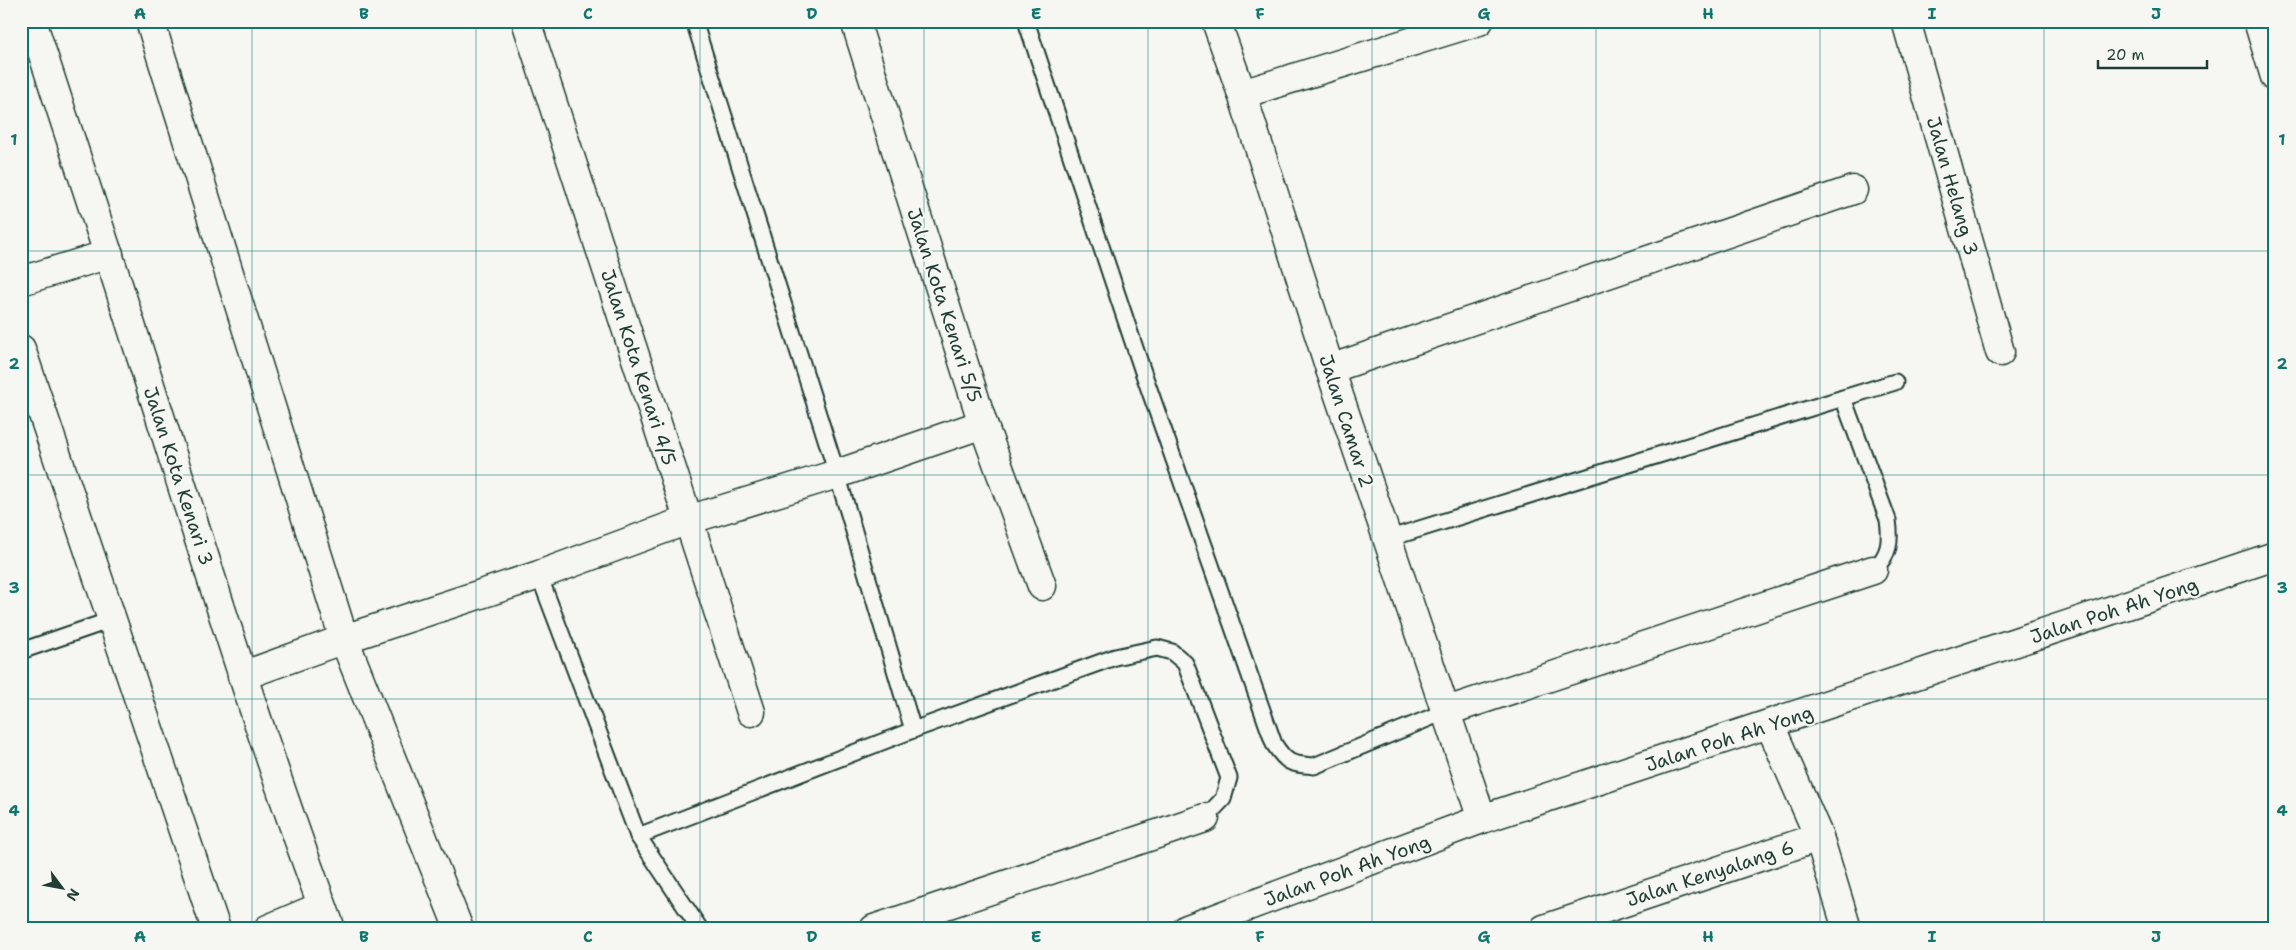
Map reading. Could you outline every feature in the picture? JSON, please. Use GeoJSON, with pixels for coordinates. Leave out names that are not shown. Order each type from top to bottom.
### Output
{"type":"FeatureCollection","features":[{"type":"Feature","properties":{"kind":"street","name":"Jalan Kota Kenari 3"},"geometry":{"type":"LineString","coordinates":[[32,21],[109,254],[242,676],[296,836],[327,917]]}},
{"type":"Feature","properties":{"kind":"street"},"geometry":{"type":"LineString","coordinates":[[150,21],[344,638],[459,929]]}},
{"type":"Feature","properties":{"kind":"street","name":"Jalan Kota Kenari 4/5"},"geometry":{"type":"LineString","coordinates":[[526,21],[751,712]]}},
{"type":"Feature","properties":{"kind":"street","name":"Jalan Kota Kenari 5/5"},"geometry":{"type":"LineString","coordinates":[[855,21],[983,424],[1042,586]]}},
{"type":"Feature","properties":{"kind":"street","name":"Jalan Camar 2"},"geometry":{"type":"LineString","coordinates":[[1216,21],[1242,94],[1330,369],[1444,712],[1482,819]]}},
{"type":"Feature","properties":{"kind":"street"},"geometry":{"type":"LineString","coordinates":[[1242,94],[1479,21]]}},
{"type":"Feature","properties":{"kind":"street","name":"Jalan Helang 3"},"geometry":{"type":"LineString","coordinates":[[1906,21],[2000,352]]}},
{"type":"Feature","properties":{"kind":"street"},"geometry":{"type":"LineString","coordinates":[[2258,21],[2275,77]]}},
{"type":"Feature","properties":{"kind":"street"},"geometry":{"type":"LineString","coordinates":[[1330,369],[1854,190]]}},
{"type":"Feature","properties":{"kind":"street"},"geometry":{"type":"LineString","coordinates":[[21,280],[109,254]]}},
{"type":"Feature","properties":{"kind":"street"},"geometry":{"type":"LineString","coordinates":[[21,349],[216,929]]}},
{"type":"Feature","properties":{"kind":"street"},"geometry":{"type":"LineString","coordinates":[[242,676],[344,638],[539,575],[688,520],[836,474],[983,424]]}},
{"type":"Feature","properties":{"kind":"street","name":"Jalan Poh Ah Yong"},"geometry":{"type":"LineString","coordinates":[[1187,929],[1482,819],[2275,556]]}},
{"type":"Feature","properties":{"kind":"street"},"geometry":{"type":"LineString","coordinates":[[1444,712],[1873,570]]}},
{"type":"Feature","properties":{"kind":"street"},"geometry":{"type":"LineString","coordinates":[[1770,725],[1819,837],[1846,929]]}},
{"type":"Feature","properties":{"kind":"street"},"geometry":{"type":"LineString","coordinates":[[874,929],[1205,818]]}},
{"type":"Feature","properties":{"kind":"street","name":"Jalan Kenyalang 6"},"geometry":{"type":"LineString","coordinates":[[1544,929],[1819,837]]}},
{"type":"Feature","properties":{"kind":"street"},"geometry":{"type":"LineString","coordinates":[[268,929],[327,917]]}},
{"type":"Feature","properties":{"kind":"lane"},"geometry":{"type":"LineString","coordinates":[[694,21],[836,474],[913,730]]}},
{"type":"Feature","properties":{"kind":"lane"},"geometry":{"type":"LineString","coordinates":[[1026,21],[1142,369],[1274,744],[1283,758],[1296,764],[1314,766],[1444,712]]}},
{"type":"Feature","properties":{"kind":"lane"},"geometry":{"type":"LineString","coordinates":[[1387,539],[1895,382]]}},
{"type":"Feature","properties":{"kind":"lane"},"geometry":{"type":"LineString","coordinates":[[1843,398],[1888,520],[1891,537],[1889,550],[1881,563],[1873,570]]}},
{"type":"Feature","properties":{"kind":"lane"},"geometry":{"type":"LineString","coordinates":[[539,575],[638,836],[700,929]]}},
{"type":"Feature","properties":{"kind":"lane"},"geometry":{"type":"LineString","coordinates":[[21,651],[111,620]]}},
{"type":"Feature","properties":{"kind":"lane"},"geometry":{"type":"LineString","coordinates":[[638,836],[913,730],[1115,657],[1157,648],[1172,652],[1185,663],[1229,778],[1223,799],[1205,818]]}}]}
